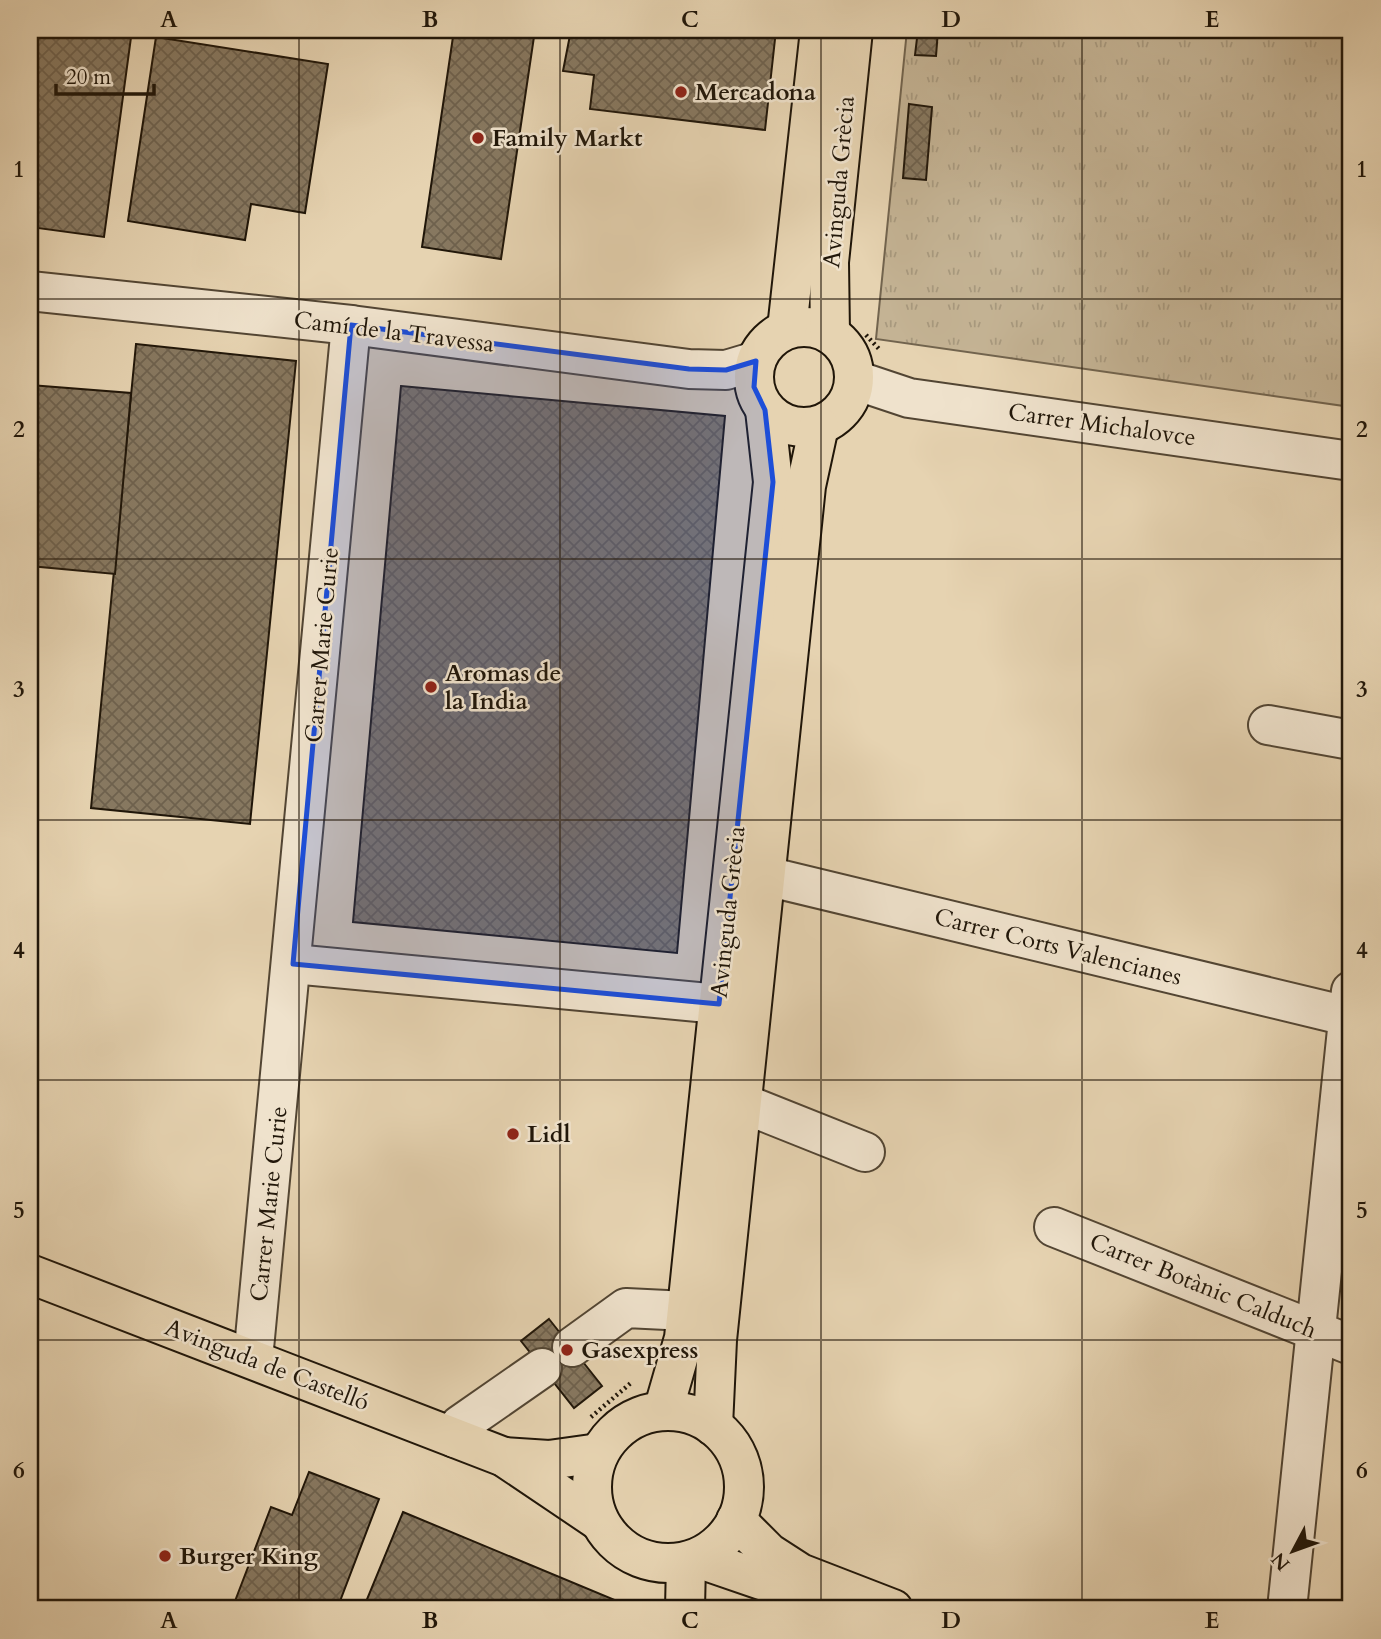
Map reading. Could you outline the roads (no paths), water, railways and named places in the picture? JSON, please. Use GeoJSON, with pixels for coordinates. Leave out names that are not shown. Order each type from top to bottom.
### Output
{"type":"FeatureCollection","features":[{"type":"Feature","properties":{"kind":"main road","name":"Avinguda Grècia"},"geometry":{"type":"LineString","coordinates":[[788,329],[820,30]]}},
{"type":"Feature","properties":{"kind":"main road","name":"Avinguda Grècia"},"geometry":{"type":"LineString","coordinates":[[844,330],[830,262],[853,30]]}},
{"type":"Feature","properties":{"kind":"main road"},"geometry":{"type":"LineString","coordinates":[[809,327],[844,330],[855,380],[844,409],[818,426],[789,426],[765,410],[754,387],[756,361],[768,341],[788,329],[809,327]]}},
{"type":"Feature","properties":{"kind":"main road","name":"Avinguda Grècia"},"geometry":{"type":"LineString","coordinates":[[663,1411],[684,1338],[773,482],[765,410]]}},
{"type":"Feature","properties":{"kind":"main road","name":"Avinguda Grècia"},"geometry":{"type":"LineString","coordinates":[[713,1426],[717,1340],[806,486],[818,426]]}},
{"type":"Feature","properties":{"kind":"main road","name":"Avinguda de Castelló"},"geometry":{"type":"LineString","coordinates":[[30,1273],[504,1457],[599,1521]]}},
{"type":"Feature","properties":{"kind":"main road"},"geometry":{"type":"LineString","coordinates":[[691,1560],[720,1542],[736,1520],[744,1495],[742,1469],[731,1445],[713,1426],[689,1415],[663,1411],[643,1415],[626,1424],[611,1437],[593,1437],[592,1498],[599,1521],[614,1542],[635,1556],[660,1563],[691,1560],[842,1609]]}},
{"type":"Feature","properties":{"kind":"main road","name":"Avinguda de Castelló"},"geometry":{"type":"LineString","coordinates":[[504,1457],[549,1460],[593,1437]]}},
{"type":"Feature","properties":{"kind":"main road"},"geometry":{"type":"LineString","coordinates":[[736,1520],[769,1553],[800,1573],[893,1609]]}},
{"type":"Feature","properties":{"kind":"main road"},"geometry":{"type":"LineString","coordinates":[[685,1609],[691,1560]]}},
{"type":"Feature","properties":{"kind":"street","name":"Camí de la Travessa"},"geometry":{"type":"LineString","coordinates":[[30,291],[351,325],[689,369],[726,370],[756,361]]}},
{"type":"Feature","properties":{"kind":"street","name":"Carrer Marie Curie"},"geometry":{"type":"LineString","coordinates":[[253,1359],[293,964],[351,325]]}},
{"type":"Feature","properties":{"kind":"street","name":"Carrer Michalovce"},"geometry":{"type":"LineString","coordinates":[[855,380],[923,400],[1351,461]]}},
{"type":"Feature","properties":{"kind":"street"},"geometry":{"type":"LineString","coordinates":[[1268,725],[1351,740]]}},
{"type":"Feature","properties":{"kind":"street","name":"Carrer Corts Valencianes"},"geometry":{"type":"LineString","coordinates":[[766,876],[1350,1008]]}},
{"type":"Feature","properties":{"kind":"street"},"geometry":{"type":"LineString","coordinates":[[293,964],[719,1004]]}},
{"type":"Feature","properties":{"kind":"street"},"geometry":{"type":"LineString","coordinates":[[1287,1609],[1350,1008]]}},
{"type":"Feature","properties":{"kind":"street"},"geometry":{"type":"LineString","coordinates":[[742,1103],[865,1152]]}},
{"type":"Feature","properties":{"kind":"street","name":"Carrer Botànic Calduch"},"geometry":{"type":"LineString","coordinates":[[1054,1227],[1351,1345]]}},
{"type":"Feature","properties":{"kind":"street"},"geometry":{"type":"LineString","coordinates":[[456,1438],[460,1425],[626,1308],[687,1311]]}},
{"type":"Feature","properties":{"kind":"place","name":"Mercadona"},"geometry":{"type":"Point","coordinates":[681,92]}},
{"type":"Feature","properties":{"kind":"place","name":"Family Markt"},"geometry":{"type":"Point","coordinates":[478,138]}},
{"type":"Feature","properties":{"kind":"place","name":"Aromas de la India"},"geometry":{"type":"Point","coordinates":[431,687]}},
{"type":"Feature","properties":{"kind":"place","name":"Lidl"},"geometry":{"type":"Point","coordinates":[513,1134]}},
{"type":"Feature","properties":{"kind":"place","name":"Gasexpress"},"geometry":{"type":"Point","coordinates":[567,1350]}},
{"type":"Feature","properties":{"kind":"place","name":"Burger King"},"geometry":{"type":"Point","coordinates":[165,1556]}}]}
